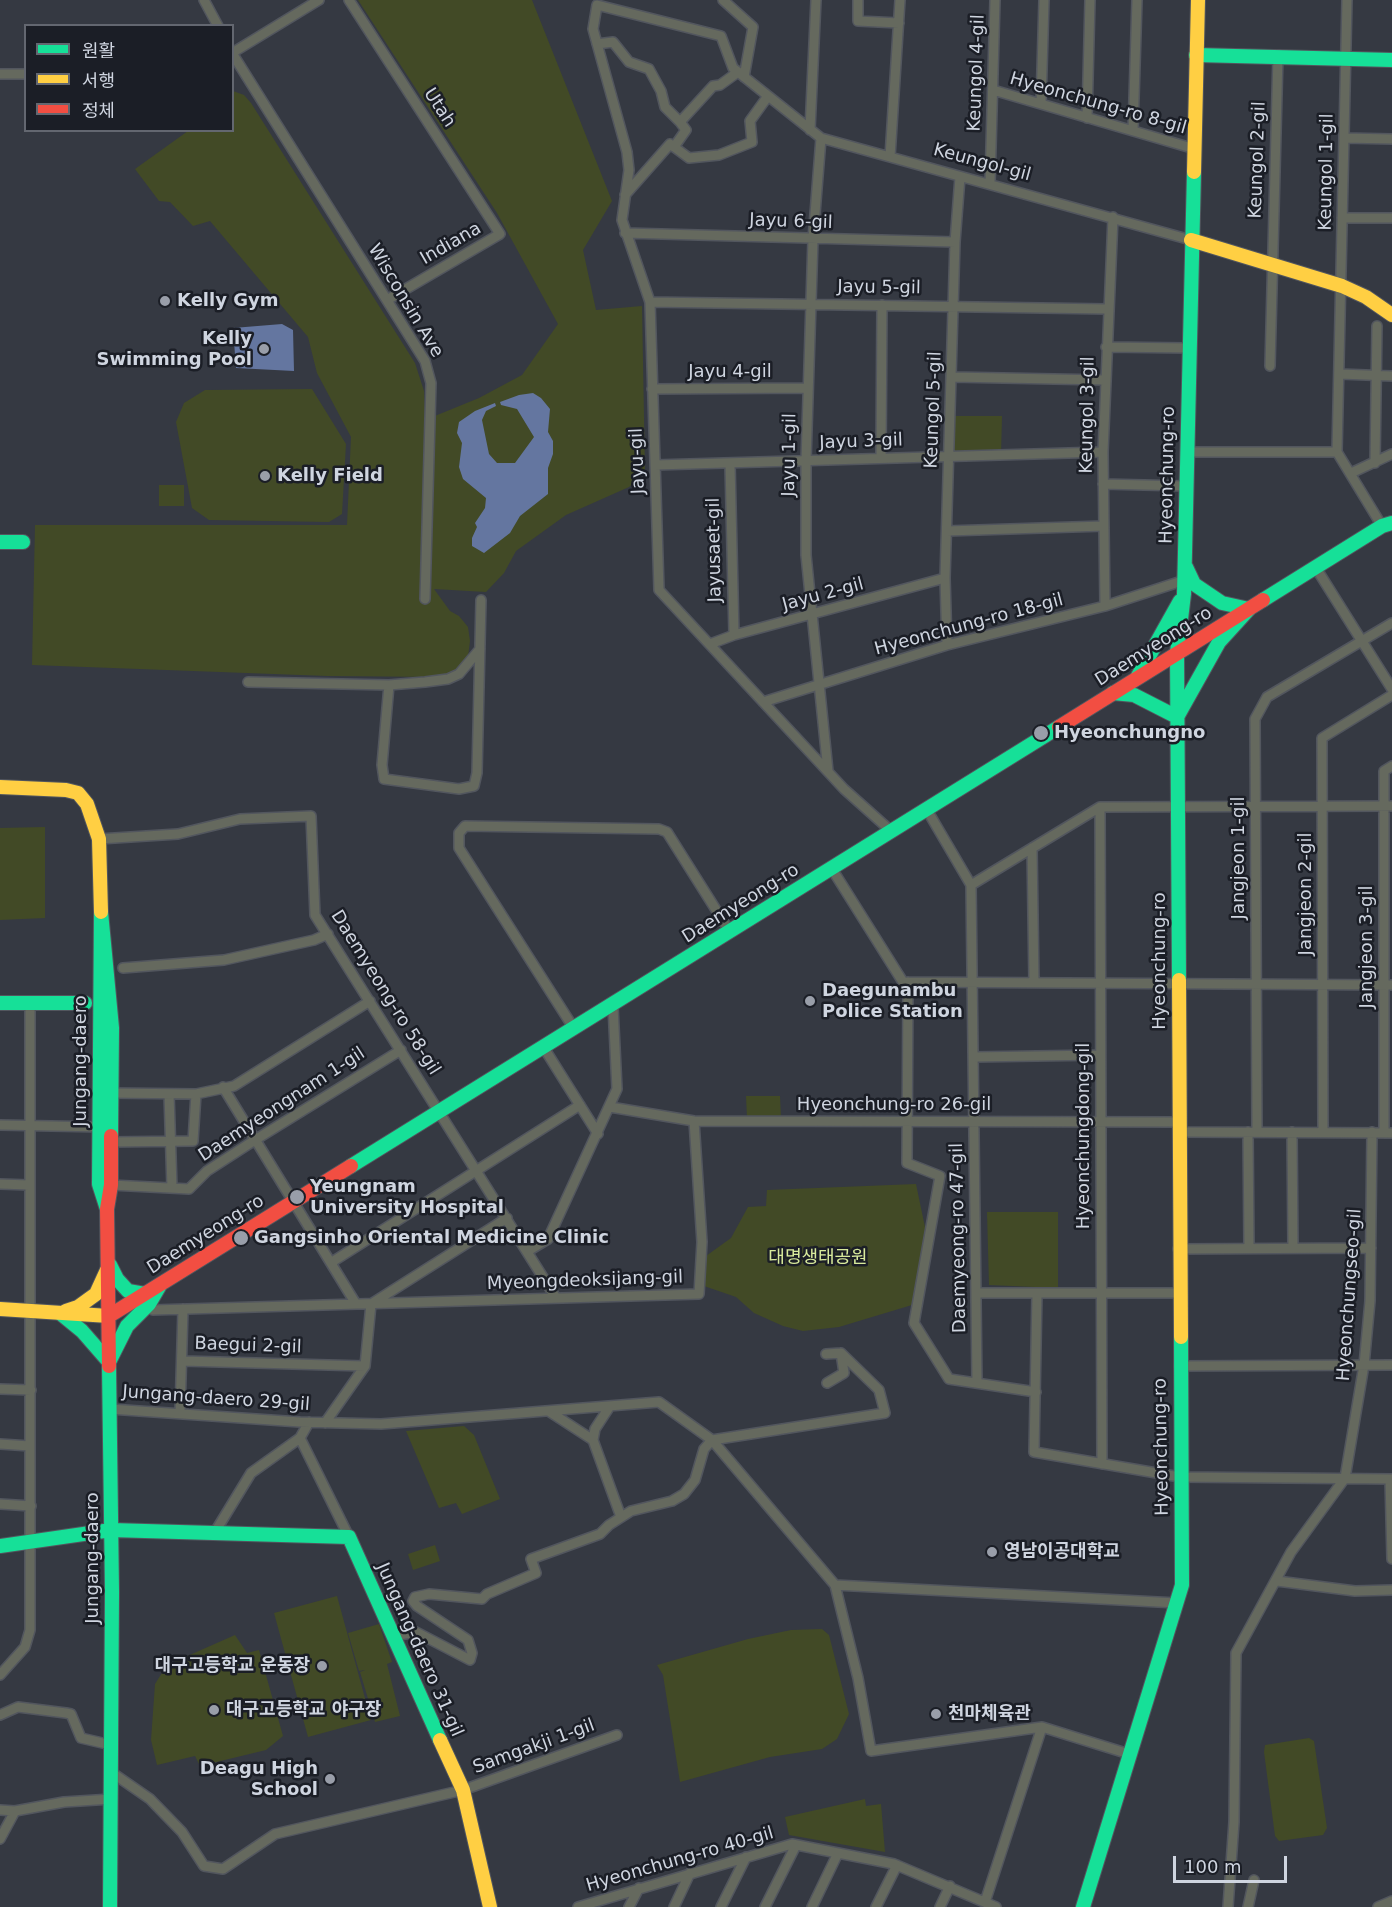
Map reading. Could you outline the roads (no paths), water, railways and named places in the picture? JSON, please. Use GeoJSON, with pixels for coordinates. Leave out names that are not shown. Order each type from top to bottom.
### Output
{"type":"FeatureCollection","features":[{"type":"Feature","properties":{"kind":"main road","name":"Hyeonchung-ro"},"geometry":{"type":"LineString","coordinates":[[1083,1907],[1182,1585],[1178,1249],[1177,653],[1185,564],[1188,348],[1198,0]]}},
{"type":"Feature","properties":{"kind":"main road"},"geometry":{"type":"LineString","coordinates":[[1196,55],[1278,55],[1392,60]]}},
{"type":"Feature","properties":{"kind":"main road","name":"Keungol-gil"},"geometry":{"type":"LineString","coordinates":[[1191,240],[1342,286],[1366,297],[1392,315]]}},
{"type":"Feature","properties":{"kind":"main road","name":"Daemyeong-ro"},"geometry":{"type":"LineString","coordinates":[[109,1316],[145,1300],[162,1283],[544,1048],[573,1027],[613,1006],[1136,678],[1389,526]]}},
{"type":"Feature","properties":{"kind":"main road"},"geometry":{"type":"LineString","coordinates":[[0,542],[23,542]]}},
{"type":"Feature","properties":{"kind":"main road"},"geometry":{"type":"LineString","coordinates":[[1113,693],[1134,695],[1177,717],[1219,642],[1249,609],[1222,603],[1194,584],[1185,564]]}},
{"type":"Feature","properties":{"kind":"main road"},"geometry":{"type":"LineString","coordinates":[[1136,678],[1184,587]]}},
{"type":"Feature","properties":{"kind":"main road","name":"Jungang-daero"},"geometry":{"type":"LineString","coordinates":[[0,787],[47,788],[78,793],[87,804],[99,839],[105,1127],[111,1142],[111,1185],[107,1209],[110,1264],[112,1799],[110,1907]]}},
{"type":"Feature","properties":{"kind":"main road","name":"Jungang-daero"},"geometry":{"type":"LineString","coordinates":[[101,912],[112,1028],[111,1093],[99,1184],[107,1209]]}},
{"type":"Feature","properties":{"kind":"main road"},"geometry":{"type":"LineString","coordinates":[[0,1003],[85,1003]]}},
{"type":"Feature","properties":{"kind":"main road"},"geometry":{"type":"LineString","coordinates":[[59,1313],[78,1307],[96,1294],[110,1264]]}},
{"type":"Feature","properties":{"kind":"main road"},"geometry":{"type":"LineString","coordinates":[[59,1313],[82,1331],[109,1362],[127,1326],[145,1300],[128,1291],[117,1279],[110,1264]]}},
{"type":"Feature","properties":{"kind":"main road"},"geometry":{"type":"LineString","coordinates":[[0,1308],[109,1316]]}},
{"type":"Feature","properties":{"kind":"main road"},"geometry":{"type":"LineString","coordinates":[[0,1546],[111,1530],[349,1537]]}},
{"type":"Feature","properties":{"kind":"main road","name":"Jungang-daero 31-gil"},"geometry":{"type":"LineString","coordinates":[[349,1537],[463,1790],[490,1907]]}},
{"type":"Feature","properties":{"kind":"street"},"geometry":{"type":"LineString","coordinates":[[204,0],[217,24]]}},
{"type":"Feature","properties":{"kind":"street"},"geometry":{"type":"LineString","coordinates":[[234,52],[319,0]]}},
{"type":"Feature","properties":{"kind":"street","name":"Utah"},"geometry":{"type":"LineString","coordinates":[[349,0],[500,234]]}},
{"type":"Feature","properties":{"kind":"street"},"geometry":{"type":"LineString","coordinates":[[680,122],[713,86],[720,85],[741,74],[753,27],[723,0]]}},
{"type":"Feature","properties":{"kind":"street"},"geometry":{"type":"LineString","coordinates":[[810,129],[816,0]]}},
{"type":"Feature","properties":{"kind":"street"},"geometry":{"type":"LineString","coordinates":[[858,0],[858,21],[899,24]]}},
{"type":"Feature","properties":{"kind":"street"},"geometry":{"type":"LineString","coordinates":[[890,157],[900,0]]}},
{"type":"Feature","properties":{"kind":"street","name":"Keungol 4-gil"},"geometry":{"type":"LineString","coordinates":[[990,183],[995,0]]}},
{"type":"Feature","properties":{"kind":"street"},"geometry":{"type":"LineString","coordinates":[[1041,104],[1044,0]]}},
{"type":"Feature","properties":{"kind":"street"},"geometry":{"type":"LineString","coordinates":[[1087,118],[1090,0]]}},
{"type":"Feature","properties":{"kind":"street"},"geometry":{"type":"LineString","coordinates":[[1133,131],[1137,0]]}},
{"type":"Feature","properties":{"kind":"street","name":"Keungol 1-gil"},"geometry":{"type":"LineString","coordinates":[[1337,452],[1347,0]]}},
{"type":"Feature","properties":{"kind":"street","name":"Keungol-gil"},"geometry":{"type":"LineString","coordinates":[[597,5],[721,36],[733,68],[821,138],[1191,240]]}},
{"type":"Feature","properties":{"kind":"street","name":"Jayu-gil"},"geometry":{"type":"LineString","coordinates":[[597,5],[593,29],[627,152],[629,170],[622,220],[650,302],[659,590],[828,771],[891,831]]}},
{"type":"Feature","properties":{"kind":"street"},"geometry":{"type":"LineString","coordinates":[[597,44],[613,42],[629,62],[649,69],[661,91],[665,107],[686,130],[674,147]]}},
{"type":"Feature","properties":{"kind":"street","name":"Keungol 2-gil"},"geometry":{"type":"LineString","coordinates":[[1270,366],[1278,55]]}},
{"type":"Feature","properties":{"kind":"street","name":"Wisconsin Ave"},"geometry":{"type":"LineString","coordinates":[[234,56],[425,361],[431,383],[424,600]]}},
{"type":"Feature","properties":{"kind":"street"},"geometry":{"type":"LineString","coordinates":[[0,74],[24,74]]}},
{"type":"Feature","properties":{"kind":"street","name":"Hyeonchung-ro 8-gil"},"geometry":{"type":"LineString","coordinates":[[993,90],[1195,149]]}},
{"type":"Feature","properties":{"kind":"street"},"geometry":{"type":"LineString","coordinates":[[625,196],[670,144],[689,159],[719,155],[752,142],[750,121],[768,96]]}},
{"type":"Feature","properties":{"kind":"street","name":"Jayu 1-gil"},"geometry":{"type":"LineString","coordinates":[[821,138],[813,239],[813,304],[806,461],[806,555],[828,771]]}},
{"type":"Feature","properties":{"kind":"street"},"geometry":{"type":"LineString","coordinates":[[1344,138],[1392,139]]}},
{"type":"Feature","properties":{"kind":"street","name":"Keungol 5-gil"},"geometry":{"type":"LineString","coordinates":[[947,645],[945,578],[955,306],[955,242],[960,177]]}},
{"type":"Feature","properties":{"kind":"street","name":"Keungol 3-gil"},"geometry":{"type":"LineString","coordinates":[[1105,606],[1103,452],[1107,309],[1113,217]]}},
{"type":"Feature","properties":{"kind":"street"},"geometry":{"type":"LineString","coordinates":[[1342,219],[1392,218]]}},
{"type":"Feature","properties":{"kind":"street","name":"Jayu 6-gil"},"geometry":{"type":"LineString","coordinates":[[625,233],[955,242]]}},
{"type":"Feature","properties":{"kind":"street","name":"Indiana"},"geometry":{"type":"LineString","coordinates":[[387,300],[500,234]]}},
{"type":"Feature","properties":{"kind":"street","name":"Jayu 5-gil"},"geometry":{"type":"LineString","coordinates":[[650,302],[1107,309]]}},
{"type":"Feature","properties":{"kind":"street"},"geometry":{"type":"LineString","coordinates":[[881,458],[882,305]]}},
{"type":"Feature","properties":{"kind":"street"},"geometry":{"type":"LineString","coordinates":[[1375,463],[1377,326]]}},
{"type":"Feature","properties":{"kind":"street","name":"Keungol 3-gil"},"geometry":{"type":"LineString","coordinates":[[1106,347],[1188,348]]}},
{"type":"Feature","properties":{"kind":"street"},"geometry":{"type":"LineString","coordinates":[[1340,374],[1392,376]]}},
{"type":"Feature","properties":{"kind":"street"},"geometry":{"type":"LineString","coordinates":[[952,377],[1105,380]]}},
{"type":"Feature","properties":{"kind":"street","name":"Jayu 4-gil"},"geometry":{"type":"LineString","coordinates":[[652,389],[808,388]]}},
{"type":"Feature","properties":{"kind":"street","name":"Jayu 3-gil"},"geometry":{"type":"LineString","coordinates":[[655,465],[1103,452]]}},
{"type":"Feature","properties":{"kind":"street"},"geometry":{"type":"LineString","coordinates":[[1186,452],[1337,452],[1389,526]]}},
{"type":"Feature","properties":{"kind":"street"},"geometry":{"type":"LineString","coordinates":[[1351,473],[1392,454]]}},
{"type":"Feature","properties":{"kind":"street","name":"Jayusaet-gil"},"geometry":{"type":"LineString","coordinates":[[730,464],[734,635]]}},
{"type":"Feature","properties":{"kind":"street","name":"Keungol 3-gil"},"geometry":{"type":"LineString","coordinates":[[1103,484],[1185,486]]}},
{"type":"Feature","properties":{"kind":"street"},"geometry":{"type":"LineString","coordinates":[[947,531],[1104,526]]}},
{"type":"Feature","properties":{"kind":"street"},"geometry":{"type":"LineString","coordinates":[[1316,568],[1392,689]]}},
{"type":"Feature","properties":{"kind":"street","name":"Jayu 2-gil"},"geometry":{"type":"LineString","coordinates":[[710,644],[734,635],[945,578]]}},
{"type":"Feature","properties":{"kind":"street","name":"Hyeonchung-ro 18-gil"},"geometry":{"type":"LineString","coordinates":[[763,702],[947,645],[1184,587]]}},
{"type":"Feature","properties":{"kind":"street"},"geometry":{"type":"LineString","coordinates":[[389,685],[384,779],[395,783],[459,789],[474,786],[477,773],[481,600]]}},
{"type":"Feature","properties":{"kind":"street","name":"Jangjeon 1-gil"},"geometry":{"type":"LineString","coordinates":[[1249,1248],[1257,984],[1255,719],[1267,697],[1392,623]]}},
{"type":"Feature","properties":{"kind":"street"},"geometry":{"type":"LineString","coordinates":[[248,682],[389,685],[448,679],[459,674],[480,650]]}},
{"type":"Feature","properties":{"kind":"street","name":"Jangjeon 2-gil"},"geometry":{"type":"LineString","coordinates":[[1323,1132],[1322,738],[1392,695]]}},
{"type":"Feature","properties":{"kind":"street","name":"Jangjeon 3-gil"},"geometry":{"type":"LineString","coordinates":[[1388,1133],[1388,806],[1384,771],[1392,766]]}},
{"type":"Feature","properties":{"kind":"street"},"geometry":{"type":"LineString","coordinates":[[971,885],[1100,807],[1388,806]]}},
{"type":"Feature","properties":{"kind":"street","name":"Hyeonchungdong-gil"},"geometry":{"type":"LineString","coordinates":[[1100,807],[1102,1464]]}},
{"type":"Feature","properties":{"kind":"street","name":"Daemyeong-ro 47-gil"},"geometry":{"type":"LineString","coordinates":[[927,810],[971,885],[977,1383]]}},
{"type":"Feature","properties":{"kind":"street","name":"Daemyeong-ro 58-gil"},"geometry":{"type":"LineString","coordinates":[[99,839],[178,834],[240,819],[311,816],[315,915],[556,1298]]}},
{"type":"Feature","properties":{"kind":"street"},"geometry":{"type":"LineString","coordinates":[[573,1027],[459,848],[459,833],[465,826],[659,829],[667,832],[730,932]]}},
{"type":"Feature","properties":{"kind":"street"},"geometry":{"type":"LineString","coordinates":[[1032,848],[1034,983]]}},
{"type":"Feature","properties":{"kind":"street"},"geometry":{"type":"LineString","coordinates":[[832,868],[903,982],[1388,985]]}},
{"type":"Feature","properties":{"kind":"street"},"geometry":{"type":"LineString","coordinates":[[123,968],[224,960],[314,940],[328,934]]}},
{"type":"Feature","properties":{"kind":"street"},"geometry":{"type":"LineString","coordinates":[[908,982],[907,1163],[940,1176],[914,1323],[950,1379],[1036,1392]]}},
{"type":"Feature","properties":{"kind":"street"},"geometry":{"type":"LineString","coordinates":[[111,1093],[196,1094],[234,1086],[370,1001]]}},
{"type":"Feature","properties":{"kind":"street"},"geometry":{"type":"LineString","coordinates":[[0,1676],[25,1647],[30,1630],[31,1390],[28,1126],[30,1003]]}},
{"type":"Feature","properties":{"kind":"street"},"geometry":{"type":"LineString","coordinates":[[528,1251],[548,1239],[617,1089],[613,1006]]}},
{"type":"Feature","properties":{"kind":"street"},"geometry":{"type":"LineString","coordinates":[[544,1048],[598,1134]]}},
{"type":"Feature","properties":{"kind":"street","name":"Daemyeongnam 1-gil"},"geometry":{"type":"LineString","coordinates":[[111,1185],[189,1189],[207,1172],[255,1140],[401,1050]]}},
{"type":"Feature","properties":{"kind":"street"},"geometry":{"type":"LineString","coordinates":[[973,1057],[1100,1055]]}},
{"type":"Feature","properties":{"kind":"street"},"geometry":{"type":"LineString","coordinates":[[223,1087],[356,1304]]}},
{"type":"Feature","properties":{"kind":"street"},"geometry":{"type":"LineString","coordinates":[[169,1094],[172,1188]]}},
{"type":"Feature","properties":{"kind":"street"},"geometry":{"type":"LineString","coordinates":[[111,1142],[193,1141],[196,1094]]}},
{"type":"Feature","properties":{"kind":"street"},"geometry":{"type":"LineString","coordinates":[[332,1262],[478,1172],[580,1105]]}},
{"type":"Feature","properties":{"kind":"street","name":"Hyeonchung-ro 26-gil"},"geometry":{"type":"LineString","coordinates":[[610,1107],[694,1121],[1100,1122],[1252,1131],[1388,1133]]}},
{"type":"Feature","properties":{"kind":"street","name":"Myeongdeoksijang-gil"},"geometry":{"type":"LineString","coordinates":[[145,1300],[153,1310],[699,1294],[702,1242],[694,1121]]}},
{"type":"Feature","properties":{"kind":"street"},"geometry":{"type":"LineString","coordinates":[[0,1125],[105,1127]]}},
{"type":"Feature","properties":{"kind":"street"},"geometry":{"type":"LineString","coordinates":[[1292,1132],[1293,1248]]}},
{"type":"Feature","properties":{"kind":"street","name":"Hyeonchungseo-gil"},"geometry":{"type":"LineString","coordinates":[[1228,1907],[1234,1822],[1236,1653],[1291,1552],[1345,1478],[1364,1365],[1371,1248],[1372,1132]]}},
{"type":"Feature","properties":{"kind":"street"},"geometry":{"type":"LineString","coordinates":[[0,1184],[29,1185]]}},
{"type":"Feature","properties":{"kind":"street"},"geometry":{"type":"LineString","coordinates":[[365,1366],[371,1304],[507,1218]]}},
{"type":"Feature","properties":{"kind":"street"},"geometry":{"type":"LineString","coordinates":[[1178,1249],[1371,1248]]}},
{"type":"Feature","properties":{"kind":"street"},"geometry":{"type":"LineString","coordinates":[[976,1293],[1179,1293]]}},
{"type":"Feature","properties":{"kind":"street"},"geometry":{"type":"LineString","coordinates":[[1037,1293],[1035,1452],[1180,1477],[1391,1479],[1392,1559]]}},
{"type":"Feature","properties":{"kind":"street"},"geometry":{"type":"LineString","coordinates":[[183,1309],[183,1361]]}},
{"type":"Feature","properties":{"kind":"street"},"geometry":{"type":"LineString","coordinates":[[827,1383],[844,1373],[841,1353]]}},
{"type":"Feature","properties":{"kind":"street"},"geometry":{"type":"LineString","coordinates":[[394,1636],[416,1632],[470,1660],[472,1653],[468,1640],[417,1606],[413,1601],[415,1597],[429,1594],[482,1599],[487,1594],[536,1574],[531,1559],[600,1534],[609,1525],[631,1511],[672,1501],[684,1494],[695,1480],[704,1449],[712,1440],[885,1413],[879,1390],[841,1353],[826,1354]]}},
{"type":"Feature","properties":{"kind":"street","name":"Baegui 2-gil"},"geometry":{"type":"LineString","coordinates":[[180,1413],[183,1361],[365,1366]]}},
{"type":"Feature","properties":{"kind":"street"},"geometry":{"type":"LineString","coordinates":[[1179,1366],[1392,1365]]}},
{"type":"Feature","properties":{"kind":"street","name":"Jungang-daero 29-gil"},"geometry":{"type":"LineString","coordinates":[[110,1409],[325,1423],[365,1366]]}},
{"type":"Feature","properties":{"kind":"street"},"geometry":{"type":"LineString","coordinates":[[0,1389],[31,1390]]}},
{"type":"Feature","properties":{"kind":"street"},"geometry":{"type":"LineString","coordinates":[[325,1423],[381,1424],[659,1402],[712,1440],[835,1586],[858,1678],[871,1751],[1042,1726],[1129,1754]]}},
{"type":"Feature","properties":{"kind":"street"},"geometry":{"type":"LineString","coordinates":[[610,1406],[595,1429],[593,1440],[621,1517]]}},
{"type":"Feature","properties":{"kind":"street"},"geometry":{"type":"LineString","coordinates":[[550,1412],[593,1440]]}},
{"type":"Feature","properties":{"kind":"street"},"geometry":{"type":"LineString","coordinates":[[215,1532],[251,1473],[300,1438],[309,1422]]}},
{"type":"Feature","properties":{"kind":"street"},"geometry":{"type":"LineString","coordinates":[[300,1438],[349,1537]]}},
{"type":"Feature","properties":{"kind":"street"},"geometry":{"type":"LineString","coordinates":[[0,1444],[30,1446]]}},
{"type":"Feature","properties":{"kind":"street"},"geometry":{"type":"LineString","coordinates":[[0,1504],[31,1506]]}},
{"type":"Feature","properties":{"kind":"street"},"geometry":{"type":"LineString","coordinates":[[1277,1581],[1355,1591],[1392,1590]]}},
{"type":"Feature","properties":{"kind":"street"},"geometry":{"type":"LineString","coordinates":[[835,1586],[1176,1603]]}},
{"type":"Feature","properties":{"kind":"street"},"geometry":{"type":"LineString","coordinates":[[0,1715],[18,1707],[71,1714],[81,1738],[111,1745]]}},
{"type":"Feature","properties":{"kind":"street"},"geometry":{"type":"LineString","coordinates":[[985,1902],[1042,1726]]}},
{"type":"Feature","properties":{"kind":"street","name":"Samgakji 1-gil"},"geometry":{"type":"LineString","coordinates":[[111,1772],[150,1799],[182,1832],[204,1866],[223,1869],[275,1834],[463,1790],[617,1735]]}},
{"type":"Feature","properties":{"kind":"street"},"geometry":{"type":"LineString","coordinates":[[0,1810],[15,1811],[64,1802],[112,1799]]}},
{"type":"Feature","properties":{"kind":"street"},"geometry":{"type":"LineString","coordinates":[[0,1839],[15,1811]]}},
{"type":"Feature","properties":{"kind":"street"},"geometry":{"type":"LineString","coordinates":[[765,1907],[796,1845]]}},
{"type":"Feature","properties":{"kind":"street","name":"Hyeonchung-ro 40-gil"},"geometry":{"type":"LineString","coordinates":[[578,1907],[746,1857],[796,1845],[897,1865],[996,1907]]}},
{"type":"Feature","properties":{"kind":"street"},"geometry":{"type":"LineString","coordinates":[[812,1907],[838,1853]]}},
{"type":"Feature","properties":{"kind":"street"},"geometry":{"type":"LineString","coordinates":[[721,1907],[746,1857]]}},
{"type":"Feature","properties":{"kind":"street"},"geometry":{"type":"LineString","coordinates":[[876,1907],[897,1865]]}},
{"type":"Feature","properties":{"kind":"street"},"geometry":{"type":"LineString","coordinates":[[674,1907],[690,1873]]}},
{"type":"Feature","properties":{"kind":"street"},"geometry":{"type":"LineString","coordinates":[[1248,1907],[1254,1880]]}},
{"type":"Feature","properties":{"kind":"street"},"geometry":{"type":"LineString","coordinates":[[940,1907],[950,1886]]}},
{"type":"Feature","properties":{"kind":"street"},"geometry":{"type":"LineString","coordinates":[[629,1907],[639,1888]]}},
{"type":"Feature","properties":{"kind":"street"},"geometry":{"type":"LineString","coordinates":[[1378,1907],[1392,1901]]}},
{"type":"Feature","properties":{"kind":"water","name":"Kelly Swimming Pool"},"geometry":{"type":"Polygon","coordinates":[[[282,324],[293,330],[294,371],[236,368],[233,328],[282,324]]]}},
{"type":"Feature","properties":{"kind":"water"},"geometry":{"type":"Polygon","coordinates":[[[533,393],[541,398],[550,409],[548,432],[553,441],[553,454],[548,468],[548,494],[520,516],[510,533],[484,553],[472,546],[472,538],[477,527],[475,523],[485,508],[486,498],[463,479],[459,467],[462,443],[457,433],[459,422],[475,411],[495,403],[496,406],[486,411],[482,420],[489,454],[497,463],[515,463],[534,437],[517,409],[501,405],[500,402],[533,393]]]}},
{"type":"Feature","properties":{"kind":"place","name":"Kelly Gym"},"geometry":{"type":"Point","coordinates":[165,301]}},
{"type":"Feature","properties":{"kind":"place","name":"Kelly Swimming Pool"},"geometry":{"type":"Point","coordinates":[264,349]}},
{"type":"Feature","properties":{"kind":"place","name":"Kelly Field"},"geometry":{"type":"Point","coordinates":[265,476]}},
{"type":"Feature","properties":{"kind":"place","name":"Hyeonchungno"},"geometry":{"type":"Point","coordinates":[1041,733]}},
{"type":"Feature","properties":{"kind":"place","name":"Daegunambu Police Station"},"geometry":{"type":"Point","coordinates":[810,1001]}},
{"type":"Feature","properties":{"kind":"place","name":"Yeungnam University Hospital"},"geometry":{"type":"Point","coordinates":[297,1197]}},
{"type":"Feature","properties":{"kind":"place","name":"Gangsinho Oriental Medicine Clinic"},"geometry":{"type":"Point","coordinates":[241,1238]}},
{"type":"Feature","properties":{"kind":"place","name":"영남이공대학교"},"geometry":{"type":"Point","coordinates":[992,1552]}},
{"type":"Feature","properties":{"kind":"place","name":"대구고등학교 운동장"},"geometry":{"type":"Point","coordinates":[322,1666]}},
{"type":"Feature","properties":{"kind":"place","name":"대구고등학교 야구장"},"geometry":{"type":"Point","coordinates":[214,1710]}},
{"type":"Feature","properties":{"kind":"place","name":"천마체육관"},"geometry":{"type":"Point","coordinates":[936,1714]}},
{"type":"Feature","properties":{"kind":"place","name":"Deagu High School"},"geometry":{"type":"Point","coordinates":[330,1779]}},
{"type":"Feature","properties":{"kind":"park label","name":"대명생태공원"},"geometry":{"type":"Point","coordinates":[818,1258]}}]}
